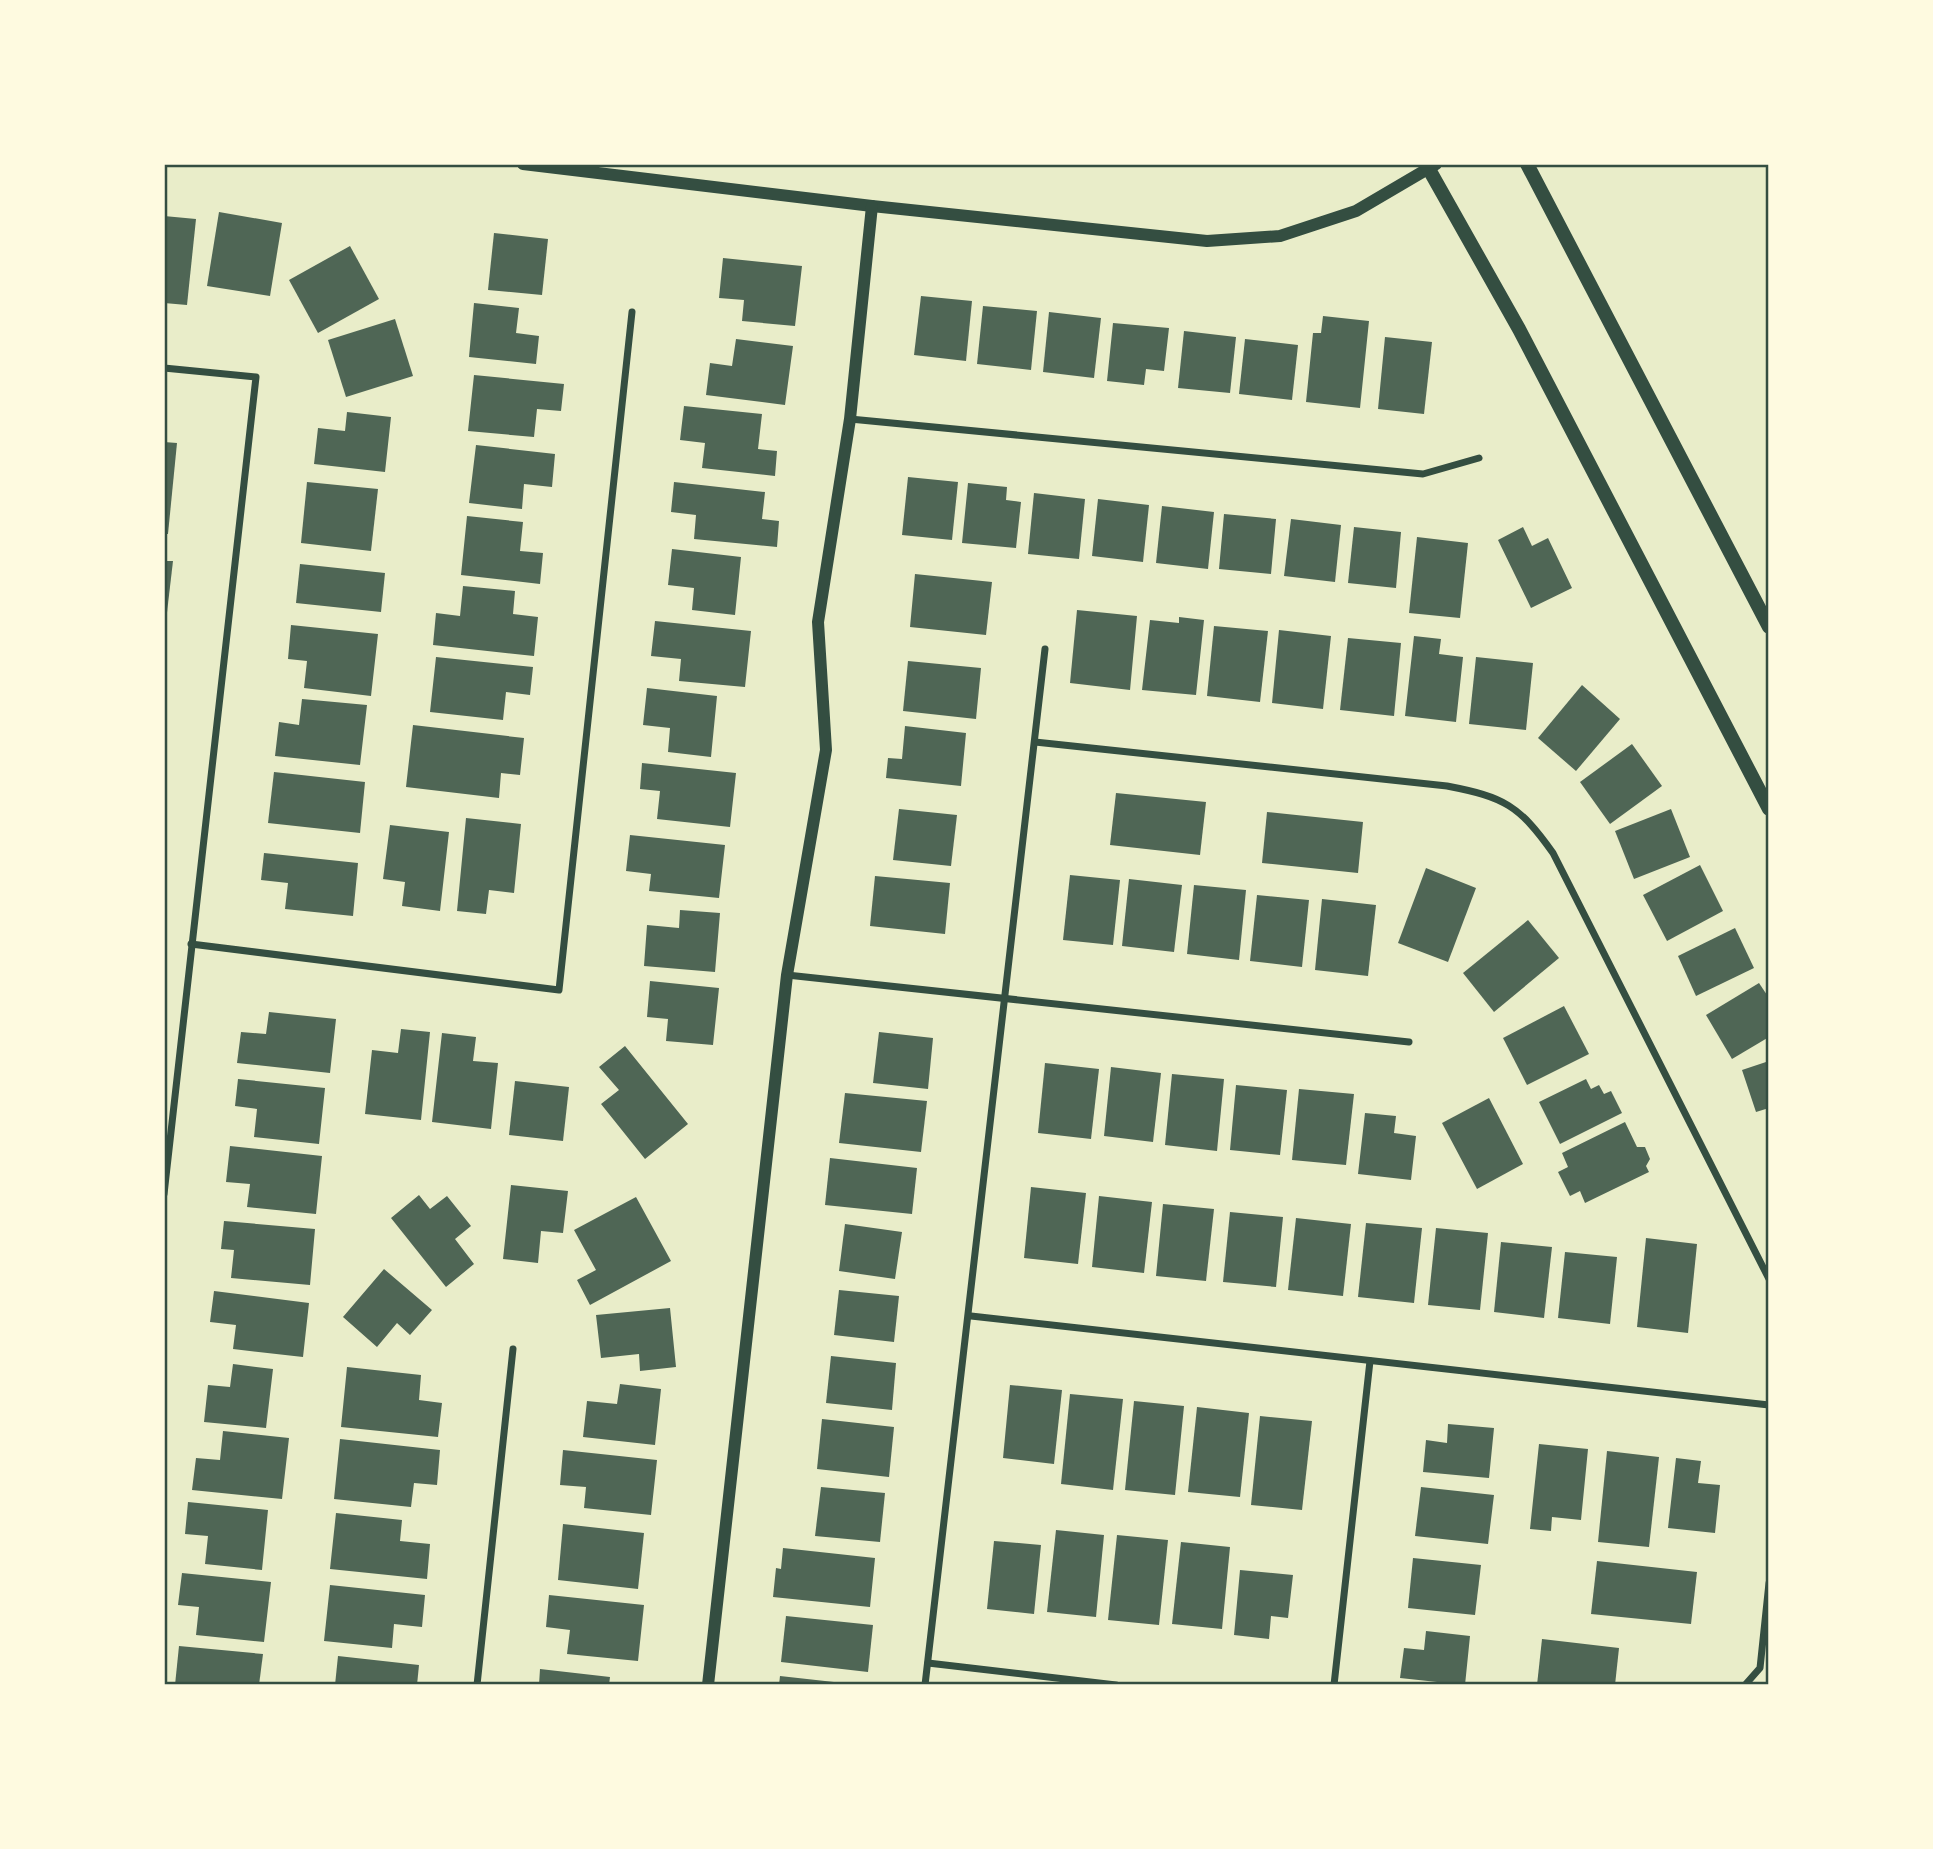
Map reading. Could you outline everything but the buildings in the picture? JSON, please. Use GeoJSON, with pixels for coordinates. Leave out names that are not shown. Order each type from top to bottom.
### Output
{"type":"FeatureCollection","features":[{"type":"Feature","properties":{"kind":"main road"},"geometry":{"type":"LineString","coordinates":[[1527,164],[1769,627]]}},
{"type":"Feature","properties":{"kind":"main road"},"geometry":{"type":"LineString","coordinates":[[1430,166],[1519,329],[1769,808]]}},
{"type":"Feature","properties":{"kind":"street"},"geometry":{"type":"LineString","coordinates":[[523,164],[872,206],[1207,241],[1280,236],[1356,211],[1430,166]]}},
{"type":"Feature","properties":{"kind":"street"},"geometry":{"type":"LineString","coordinates":[[708,1685],[787,975],[826,750],[818,622],[850,419],[872,206]]}},
{"type":"Feature","properties":{"kind":"street"},"geometry":{"type":"LineString","coordinates":[[191,944],[559,990],[632,312]]}},
{"type":"Feature","properties":{"kind":"street"},"geometry":{"type":"LineString","coordinates":[[164,368],[256,377],[164,1194]]}},
{"type":"Feature","properties":{"kind":"street"},"geometry":{"type":"LineString","coordinates":[[850,419],[1423,474],[1479,458]]}},
{"type":"Feature","properties":{"kind":"street"},"geometry":{"type":"LineString","coordinates":[[925,1685],[971,1316],[1045,649]]}},
{"type":"Feature","properties":{"kind":"street"},"geometry":{"type":"LineString","coordinates":[[1035,742],[1447,786],[1482,793],[1507,803],[1529,818],[1553,853],[1769,1279]]}},
{"type":"Feature","properties":{"kind":"street"},"geometry":{"type":"LineString","coordinates":[[787,975],[1409,1042]]}},
{"type":"Feature","properties":{"kind":"street"},"geometry":{"type":"LineString","coordinates":[[971,1316],[1769,1405]]}},
{"type":"Feature","properties":{"kind":"street"},"geometry":{"type":"LineString","coordinates":[[477,1685],[513,1349]]}},
{"type":"Feature","properties":{"kind":"street"},"geometry":{"type":"LineString","coordinates":[[1334,1685],[1370,1361]]}},
{"type":"Feature","properties":{"kind":"street"},"geometry":{"type":"LineString","coordinates":[[1745,1685],[1760,1668],[1769,1583]]}},
{"type":"Feature","properties":{"kind":"street"},"geometry":{"type":"LineString","coordinates":[[928,1663],[1116,1685]]}}]}
